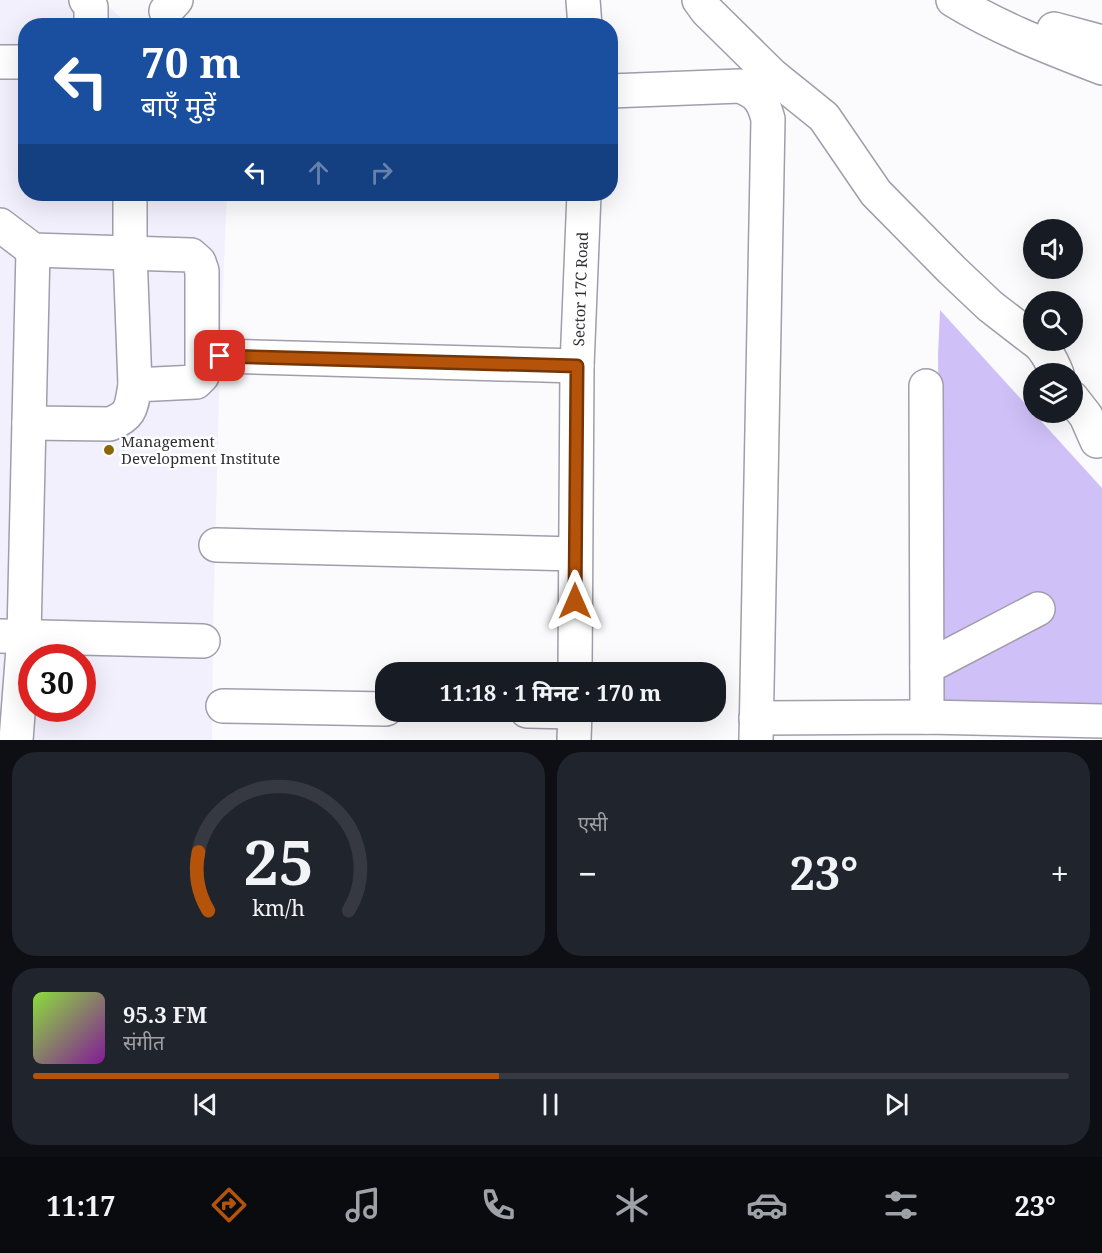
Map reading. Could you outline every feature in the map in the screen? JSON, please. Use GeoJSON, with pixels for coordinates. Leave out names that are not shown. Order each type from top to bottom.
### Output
{"type":"FeatureCollection","features":[{"type":"Feature","properties":{"kind":"street"},"geometry":{"type":"LineString","coordinates":[[86,0],[91,7],[91,18]]}},
{"type":"Feature","properties":{"kind":"street"},"geometry":{"type":"LineString","coordinates":[[583,0],[584,18]]}},
{"type":"Feature","properties":{"kind":"street"},"geometry":{"type":"LineString","coordinates":[[699,0],[707,11],[772,75],[824,117],[876,193],[990,306],[1023,332]]}},
{"type":"Feature","properties":{"kind":"street"},"geometry":{"type":"LineString","coordinates":[[952,0],[1026,38],[1102,68]]}},
{"type":"Feature","properties":{"kind":"street"},"geometry":{"type":"LineString","coordinates":[[1000,0],[1058,31],[1102,42]]}},
{"type":"Feature","properties":{"kind":"street"},"geometry":{"type":"LineString","coordinates":[[0,63],[18,62]]}},
{"type":"Feature","properties":{"kind":"street"},"geometry":{"type":"LineString","coordinates":[[618,91],[740,86],[752,90],[763,102],[768,119],[756,729],[927,717],[1102,721]]}},
{"type":"Feature","properties":{"kind":"street"},"geometry":{"type":"LineString","coordinates":[[29,423],[110,424],[122,419],[128,413],[135,385],[130,201]]}},
{"type":"Feature","properties":{"kind":"street","name":"Sector 17C Road"},"geometry":{"type":"LineString","coordinates":[[575,662],[577,366],[584,201]]}},
{"type":"Feature","properties":{"kind":"street"},"geometry":{"type":"LineString","coordinates":[[0,225],[33,250],[191,255],[199,262],[202,271],[201,376],[196,382],[135,385]]}},
{"type":"Feature","properties":{"kind":"street"},"geometry":{"type":"LineString","coordinates":[[16,740],[12,635],[29,423],[33,250]]}},
{"type":"Feature","properties":{"kind":"street"},"geometry":{"type":"LineString","coordinates":[[220,356],[577,366]]}},
{"type":"Feature","properties":{"kind":"street"},"geometry":{"type":"LineString","coordinates":[[926,386],[927,717]]}},
{"type":"Feature","properties":{"kind":"street"},"geometry":{"type":"LineString","coordinates":[[1083,412],[1100,441]]}},
{"type":"Feature","properties":{"kind":"street"},"geometry":{"type":"LineString","coordinates":[[216,545],[575,554]]}},
{"type":"Feature","properties":{"kind":"street"},"geometry":{"type":"LineString","coordinates":[[927,668],[1038,609]]}},
{"type":"Feature","properties":{"kind":"street"},"geometry":{"type":"LineString","coordinates":[[12,635],[203,641]]}},
{"type":"Feature","properties":{"kind":"street"},"geometry":{"type":"LineString","coordinates":[[223,706],[375,709]]}},
{"type":"Feature","properties":{"kind":"street"},"geometry":{"type":"LineString","coordinates":[[574,740],[575,722]]}},
{"type":"Feature","properties":{"kind":"shaded area","name":"Management Development Institute"},"geometry":{"type":"Polygon","coordinates":[[[0,0],[102,0],[121,18],[18,18],[18,201],[227,201],[213,632],[212,740],[0,740],[0,0]]]}},
{"type":"Feature","properties":{"kind":"shaded area"},"geometry":{"type":"Polygon","coordinates":[[[940,310],[1023,401],[1023,423],[1043,423],[1102,488],[1102,717],[943,715],[938,356],[940,310]]]}},
{"type":"Feature","properties":{"kind":"place","name":"Management Development Institute"},"geometry":{"type":"Point","coordinates":[109,450]}},
{"type":"Feature","properties":{"kind":"route"},"geometry":{"type":"LineString","coordinates":[[220,356],[577,366],[575,601]]}}]}
